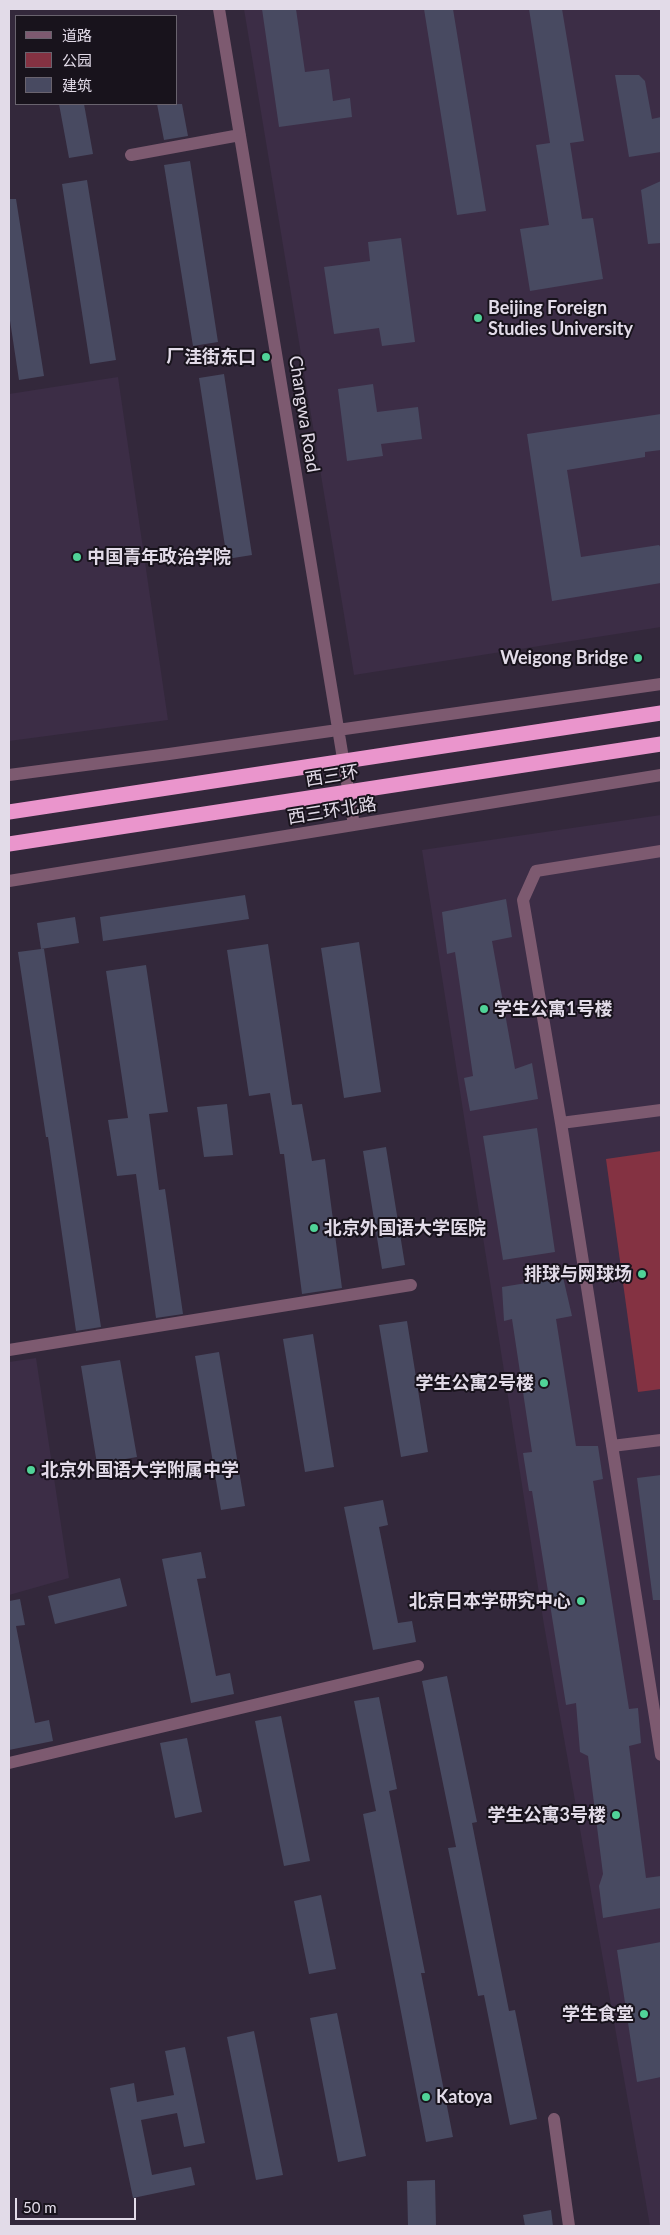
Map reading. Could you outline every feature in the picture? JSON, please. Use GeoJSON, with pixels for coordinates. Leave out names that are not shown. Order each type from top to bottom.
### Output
{"type":"FeatureCollection","features":[{"type":"Feature","properties":{"kind":"highway","name":"西三环"},"geometry":{"type":"LineString","coordinates":[[9,812],[661,713]]}},
{"type":"Feature","properties":{"kind":"highway","name":"西三环"},"geometry":{"type":"LineString","coordinates":[[9,844],[661,744]]}},
{"type":"Feature","properties":{"kind":"street","name":"Changwa Road"},"geometry":{"type":"LineString","coordinates":[[219,9],[354,825]]}},
{"type":"Feature","properties":{"kind":"street"},"geometry":{"type":"LineString","coordinates":[[131,155],[240,135]]}},
{"type":"Feature","properties":{"kind":"street"},"geometry":{"type":"LineString","coordinates":[[9,775],[661,684]]}},
{"type":"Feature","properties":{"kind":"street","name":"西三环北路"},"geometry":{"type":"LineString","coordinates":[[9,881],[661,775]]}},
{"type":"Feature","properties":{"kind":"street"},"geometry":{"type":"LineString","coordinates":[[661,851],[536,872],[523,900],[659,1727],[661,1755]]}},
{"type":"Feature","properties":{"kind":"street"},"geometry":{"type":"LineString","coordinates":[[561,1123],[661,1110]]}},
{"type":"Feature","properties":{"kind":"street"},"geometry":{"type":"LineString","coordinates":[[9,1350],[411,1285]]}},
{"type":"Feature","properties":{"kind":"street"},"geometry":{"type":"LineString","coordinates":[[612,1446],[661,1440]]}},
{"type":"Feature","properties":{"kind":"street"},"geometry":{"type":"LineString","coordinates":[[9,1763],[418,1666]]}},
{"type":"Feature","properties":{"kind":"street"},"geometry":{"type":"LineString","coordinates":[[554,2119],[569,2226]]}},
{"type":"Feature","properties":{"kind":"shaded area","name":"Beijing Foreign Studies University"},"geometry":{"type":"Polygon","coordinates":[[[244,9],[661,9],[661,627],[354,675],[244,9]]]}},
{"type":"Feature","properties":{"kind":"shaded area","name":"中国青年政治学院"},"geometry":{"type":"Polygon","coordinates":[[[118,377],[168,720],[9,741],[9,394],[118,377]]]}},
{"type":"Feature","properties":{"kind":"shaded area"},"geometry":{"type":"Polygon","coordinates":[[[661,815],[661,2226],[650,2226],[544,1625],[422,850],[661,815]]]}},
{"type":"Feature","properties":{"kind":"shaded area","name":"北京外国语大学附属中学"},"geometry":{"type":"Polygon","coordinates":[[[36,1358],[69,1578],[9,1595],[9,1362],[36,1358]]]}},
{"type":"Feature","properties":{"kind":"green space","name":"排球与网球场"},"geometry":{"type":"Polygon","coordinates":[[[661,1151],[661,1389],[638,1392],[606,1159],[661,1151]]]}},
{"type":"Feature","properties":{"kind":"building"},"geometry":{"type":"Polygon","coordinates":[[[262,9],[296,9],[305,72],[329,69],[333,101],[350,98],[352,117],[279,127],[262,9]]]}},
{"type":"Feature","properties":{"kind":"building"},"geometry":{"type":"Polygon","coordinates":[[[424,9],[453,9],[486,211],[457,215],[424,9]]]}},
{"type":"Feature","properties":{"kind":"building"},"geometry":{"type":"Polygon","coordinates":[[[529,9],[562,9],[584,141],[570,143],[582,219],[593,218],[603,279],[530,291],[520,229],[549,225],[536,145],[550,143],[529,9]]]}},
{"type":"Feature","properties":{"kind":"building"},"geometry":{"type":"Polygon","coordinates":[[[615,75],[639,75],[645,81],[652,119],[661,117],[661,152],[629,157],[615,75]]]}},
{"type":"Feature","properties":{"kind":"building"},"geometry":{"type":"Polygon","coordinates":[[[182,104],[188,136],[164,140],[157,105],[182,104]]]}},
{"type":"Feature","properties":{"kind":"building"},"geometry":{"type":"Polygon","coordinates":[[[59,105],[84,105],[93,154],[69,158],[59,105]]]}},
{"type":"Feature","properties":{"kind":"building"},"geometry":{"type":"Polygon","coordinates":[[[190,161],[218,342],[193,346],[164,165],[190,161]]]}},
{"type":"Feature","properties":{"kind":"building"},"geometry":{"type":"Polygon","coordinates":[[[87,180],[116,360],[90,364],[62,184],[87,180]]]}},
{"type":"Feature","properties":{"kind":"building"},"geometry":{"type":"Polygon","coordinates":[[[661,181],[661,243],[648,244],[641,190],[661,181]]]}},
{"type":"Feature","properties":{"kind":"building"},"geometry":{"type":"Polygon","coordinates":[[[9,199],[16,199],[44,376],[19,380],[9,314],[9,199]]]}},
{"type":"Feature","properties":{"kind":"building"},"geometry":{"type":"Polygon","coordinates":[[[401,238],[415,342],[382,346],[379,328],[334,334],[324,267],[370,261],[368,242],[401,238]]]}},
{"type":"Feature","properties":{"kind":"building"},"geometry":{"type":"Polygon","coordinates":[[[224,374],[252,555],[227,559],[199,378],[224,374]]]}},
{"type":"Feature","properties":{"kind":"building"},"geometry":{"type":"Polygon","coordinates":[[[373,384],[377,412],[418,407],[422,439],[381,444],[383,456],[347,461],[338,389],[373,384]]]}},
{"type":"Feature","properties":{"kind":"building"},"geometry":{"type":"Polygon","coordinates":[[[661,414],[661,450],[645,452],[645,457],[567,470],[581,557],[659,545],[661,548],[661,583],[552,601],[527,434],[661,414]]]}},
{"type":"Feature","properties":{"kind":"building"},"geometry":{"type":"Polygon","coordinates":[[[245,895],[249,919],[103,941],[100,917],[245,895]]]}},
{"type":"Feature","properties":{"kind":"building","name":"学生公寓1号楼"},"geometry":{"type":"Polygon","coordinates":[[[506,899],[512,937],[492,941],[515,1069],[532,1063],[538,1099],[470,1111],[464,1078],[473,1076],[455,952],[447,954],[442,912],[506,899]]]}},
{"type":"Feature","properties":{"kind":"building"},"geometry":{"type":"Polygon","coordinates":[[[75,917],[79,943],[41,949],[37,923],[75,917]]]}},
{"type":"Feature","properties":{"kind":"building"},"geometry":{"type":"Polygon","coordinates":[[[359,942],[381,1092],[344,1098],[321,948],[359,942]]]}},
{"type":"Feature","properties":{"kind":"building"},"geometry":{"type":"Polygon","coordinates":[[[268,944],[292,1105],[302,1104],[312,1161],[325,1159],[342,1288],[302,1294],[284,1154],[280,1154],[270,1093],[249,1096],[227,950],[268,944]]]}},
{"type":"Feature","properties":{"kind":"building"},"geometry":{"type":"Polygon","coordinates":[[[44,949],[101,1327],[76,1331],[48,1137],[46,1137],[18,952],[44,949]]]}},
{"type":"Feature","properties":{"kind":"building"},"geometry":{"type":"Polygon","coordinates":[[[146,965],[168,1112],[149,1114],[159,1190],[165,1189],[183,1314],[156,1318],[136,1174],[117,1176],[108,1120],[128,1118],[106,971],[146,965]]]}},
{"type":"Feature","properties":{"kind":"building"},"geometry":{"type":"Polygon","coordinates":[[[227,1104],[233,1155],[204,1157],[197,1107],[227,1104]]]}},
{"type":"Feature","properties":{"kind":"building"},"geometry":{"type":"Polygon","coordinates":[[[537,1128],[555,1252],[503,1260],[483,1136],[537,1128]]]}},
{"type":"Feature","properties":{"kind":"building"},"geometry":{"type":"Polygon","coordinates":[[[386,1147],[405,1265],[382,1269],[363,1151],[386,1147]]]}},
{"type":"Feature","properties":{"kind":"building"},"geometry":{"type":"Polygon","coordinates":[[[563,1277],[572,1316],[556,1319],[576,1446],[598,1446],[603,1479],[593,1481],[629,1709],[638,1708],[641,1743],[629,1746],[646,1878],[661,1876],[661,1908],[603,1918],[599,1886],[603,1874],[588,1756],[580,1752],[576,1703],[566,1705],[532,1491],[529,1491],[523,1453],[532,1452],[512,1319],[504,1321],[502,1287],[563,1277]]]}},
{"type":"Feature","properties":{"kind":"building"},"geometry":{"type":"Polygon","coordinates":[[[407,1321],[428,1452],[401,1457],[379,1325],[407,1321]]]}},
{"type":"Feature","properties":{"kind":"building"},"geometry":{"type":"Polygon","coordinates":[[[313,1334],[334,1467],[305,1472],[283,1339],[313,1334]]]}},
{"type":"Feature","properties":{"kind":"building"},"geometry":{"type":"Polygon","coordinates":[[[219,1352],[245,1506],[221,1510],[195,1356],[219,1352]]]}},
{"type":"Feature","properties":{"kind":"building"},"geometry":{"type":"Polygon","coordinates":[[[120,1360],[137,1457],[97,1464],[81,1366],[120,1360]]]}},
{"type":"Feature","properties":{"kind":"building"},"geometry":{"type":"Polygon","coordinates":[[[661,1475],[661,1600],[653,1600],[637,1478],[661,1475]]]}},
{"type":"Feature","properties":{"kind":"building"},"geometry":{"type":"Polygon","coordinates":[[[383,1500],[388,1525],[379,1527],[398,1623],[412,1621],[416,1642],[373,1650],[344,1507],[383,1500]]]}},
{"type":"Feature","properties":{"kind":"building"},"geometry":{"type":"Polygon","coordinates":[[[201,1552],[206,1578],[197,1579],[216,1676],[230,1673],[234,1694],[191,1703],[162,1559],[201,1552]]]}},
{"type":"Feature","properties":{"kind":"building"},"geometry":{"type":"Polygon","coordinates":[[[120,1578],[127,1606],[55,1624],[48,1596],[120,1578]]]}},
{"type":"Feature","properties":{"kind":"building"},"geometry":{"type":"Polygon","coordinates":[[[20,1599],[25,1625],[16,1626],[35,1723],[49,1720],[53,1741],[9,1750],[9,1601],[20,1599]]]}},
{"type":"Feature","properties":{"kind":"building"},"geometry":{"type":"Polygon","coordinates":[[[447,1676],[477,1822],[472,1823],[509,2011],[515,2010],[537,2119],[510,2125],[484,1995],[478,1996],[448,1848],[456,1847],[422,1681],[447,1676]]]}},
{"type":"Feature","properties":{"kind":"building"},"geometry":{"type":"Polygon","coordinates":[[[379,1697],[397,1789],[389,1791],[425,1973],[421,1973],[453,2137],[426,2142],[363,1814],[376,1811],[354,1701],[379,1697]]]}},
{"type":"Feature","properties":{"kind":"building"},"geometry":{"type":"Polygon","coordinates":[[[281,1716],[310,1861],[284,1866],[255,1721],[281,1716]]]}},
{"type":"Feature","properties":{"kind":"building"},"geometry":{"type":"Polygon","coordinates":[[[187,1738],[202,1812],[175,1818],[160,1743],[187,1738]]]}},
{"type":"Feature","properties":{"kind":"building"},"geometry":{"type":"Polygon","coordinates":[[[321,1895],[336,1969],[309,1974],[294,1901],[321,1895]]]}},
{"type":"Feature","properties":{"kind":"building","name":"学生食堂"},"geometry":{"type":"Polygon","coordinates":[[[661,1942],[661,2077],[637,2082],[617,1950],[661,1942]]]}},
{"type":"Feature","properties":{"kind":"building"},"geometry":{"type":"Polygon","coordinates":[[[337,2013],[366,2156],[338,2162],[310,2018],[337,2013]]]}},
{"type":"Feature","properties":{"kind":"building"},"geometry":{"type":"Polygon","coordinates":[[[254,2031],[283,2175],[256,2180],[227,2037],[254,2031]]]}},
{"type":"Feature","properties":{"kind":"building"},"geometry":{"type":"Polygon","coordinates":[[[185,2047],[205,2143],[184,2147],[177,2113],[141,2120],[152,2175],[191,2167],[195,2185],[133,2198],[110,2088],[134,2083],[137,2102],[174,2095],[165,2051],[185,2047]]]}},
{"type":"Feature","properties":{"kind":"building"},"geometry":{"type":"Polygon","coordinates":[[[435,2180],[436,2226],[408,2226],[407,2181],[435,2180]]]}},
{"type":"Feature","properties":{"kind":"building"},"geometry":{"type":"Polygon","coordinates":[[[551,2210],[553,2226],[525,2226],[523,2215],[551,2210]]]}},
{"type":"Feature","properties":{"kind":"place","name":"Beijing Foreign Studies University"},"geometry":{"type":"Point","coordinates":[478,318]}},
{"type":"Feature","properties":{"kind":"place","name":"厂洼街东口"},"geometry":{"type":"Point","coordinates":[266,357]}},
{"type":"Feature","properties":{"kind":"place","name":"中国青年政治学院"},"geometry":{"type":"Point","coordinates":[77,557]}},
{"type":"Feature","properties":{"kind":"place","name":"Weigong Bridge"},"geometry":{"type":"Point","coordinates":[638,658]}},
{"type":"Feature","properties":{"kind":"place","name":"学生公寓1号楼"},"geometry":{"type":"Point","coordinates":[484,1009]}},
{"type":"Feature","properties":{"kind":"place","name":"北京外国语大学医院"},"geometry":{"type":"Point","coordinates":[314,1228]}},
{"type":"Feature","properties":{"kind":"place","name":"排球与网球场"},"geometry":{"type":"Point","coordinates":[642,1274]}},
{"type":"Feature","properties":{"kind":"place","name":"学生公寓2号楼"},"geometry":{"type":"Point","coordinates":[544,1383]}},
{"type":"Feature","properties":{"kind":"place","name":"北京外国语大学附属中学"},"geometry":{"type":"Point","coordinates":[31,1470]}},
{"type":"Feature","properties":{"kind":"place","name":"北京日本学研究中心"},"geometry":{"type":"Point","coordinates":[581,1601]}},
{"type":"Feature","properties":{"kind":"place","name":"学生公寓3号楼"},"geometry":{"type":"Point","coordinates":[616,1815]}},
{"type":"Feature","properties":{"kind":"place","name":"学生食堂"},"geometry":{"type":"Point","coordinates":[644,2014]}},
{"type":"Feature","properties":{"kind":"place","name":"Katoya"},"geometry":{"type":"Point","coordinates":[426,2097]}}]}
